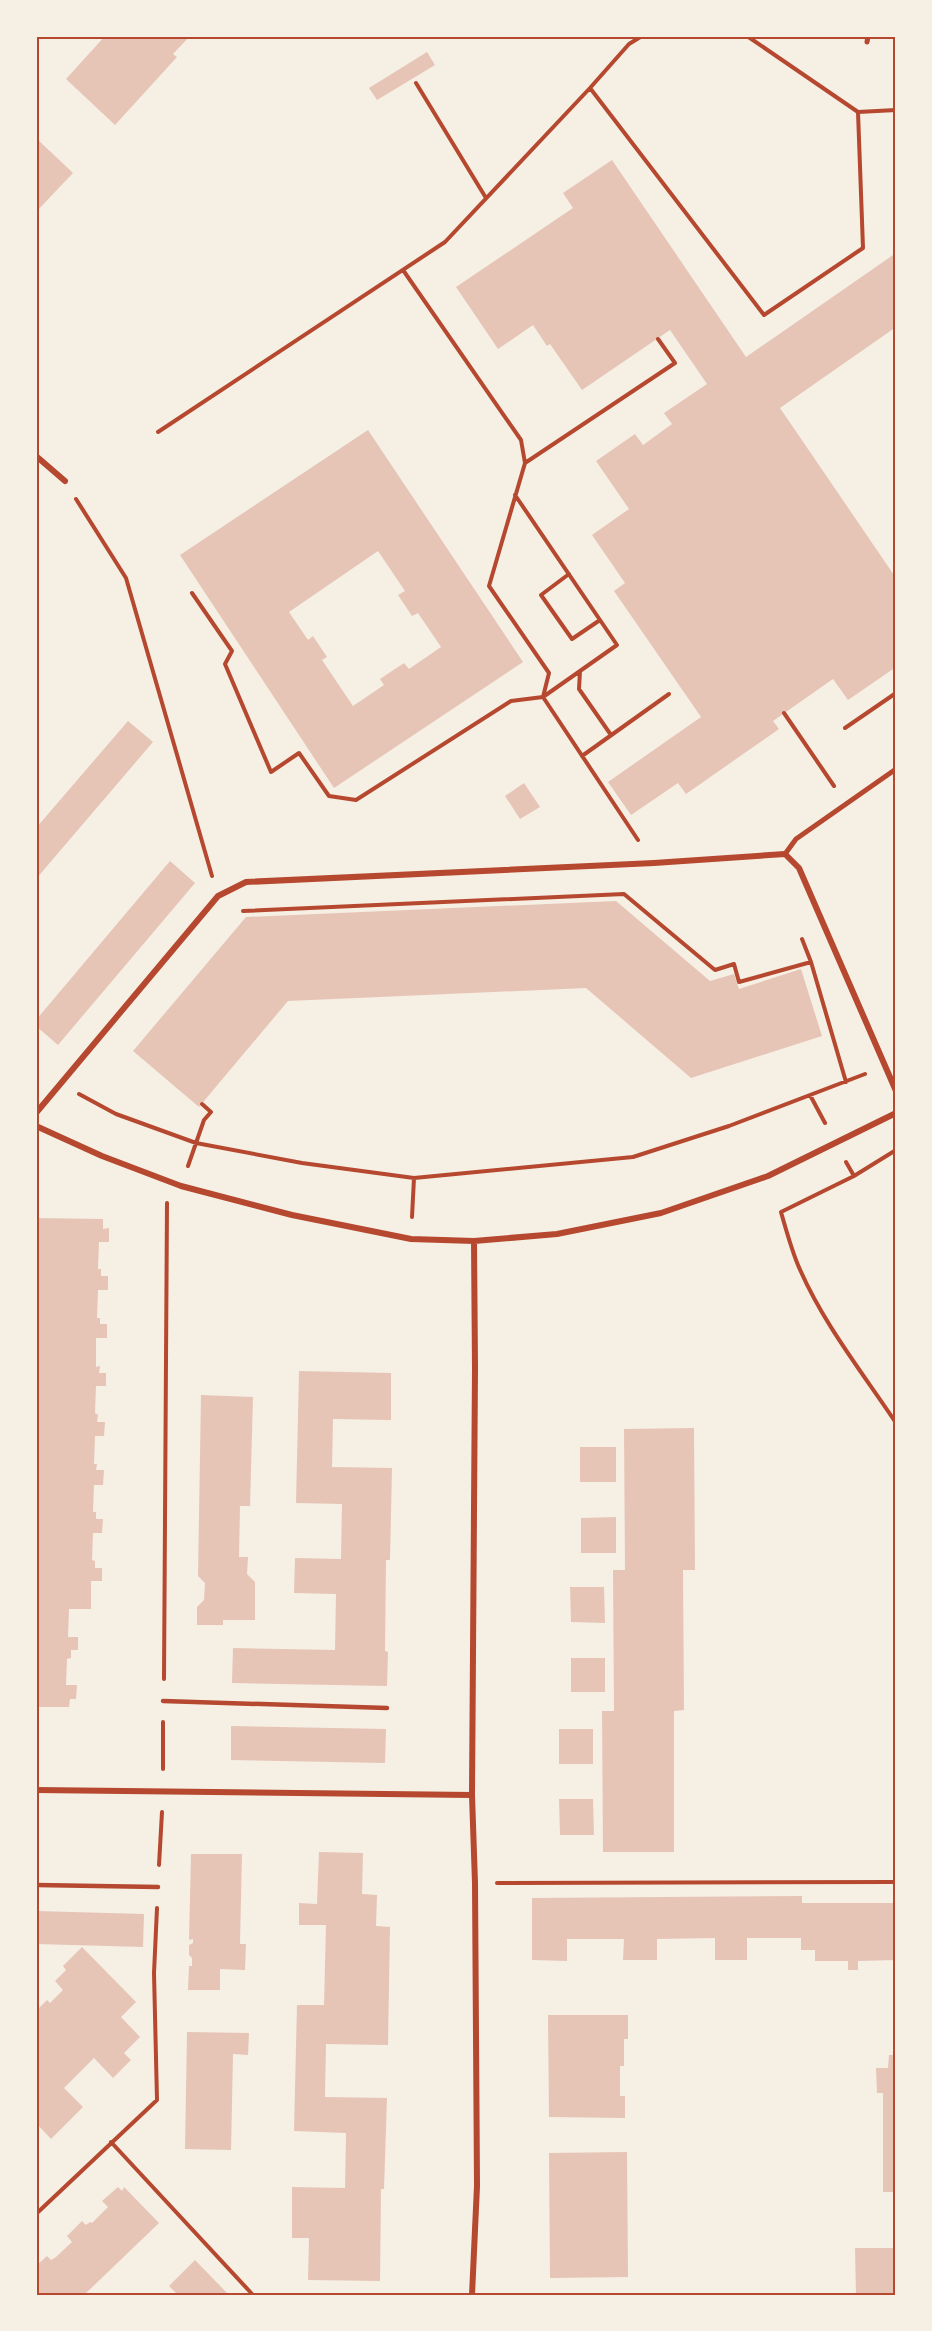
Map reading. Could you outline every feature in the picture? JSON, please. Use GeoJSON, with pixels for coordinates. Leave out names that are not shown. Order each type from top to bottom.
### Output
{"type":"FeatureCollection","features":[{"type":"Feature","properties":{"kind":"street"},"geometry":{"type":"LineString","coordinates":[[36,456],[64,481]]}},
{"type":"Feature","properties":{"kind":"street"},"geometry":{"type":"LineString","coordinates":[[785,854],[796,838],[896,769]]}},
{"type":"Feature","properties":{"kind":"street"},"geometry":{"type":"LineString","coordinates":[[36,1113],[218,896],[246,882],[654,863],[785,854],[799,868],[896,1091]]}},
{"type":"Feature","properties":{"kind":"street"},"geometry":{"type":"LineString","coordinates":[[36,1126],[102,1156],[181,1186],[292,1215],[411,1239],[474,1241],[557,1234],[661,1213],[768,1176],[896,1113]]}},
{"type":"Feature","properties":{"kind":"street"},"geometry":{"type":"LineString","coordinates":[[471,2295],[477,2186],[475,1883],[472,1795],[474,1241]]}},
{"type":"Feature","properties":{"kind":"street"},"geometry":{"type":"LineString","coordinates":[[36,1790],[472,1795]]}},
{"type":"Feature","properties":{"kind":"lane"},"geometry":{"type":"LineString","coordinates":[[163,1701],[387,1708]]}},
{"type":"Feature","properties":{"kind":"lane"},"geometry":{"type":"LineString","coordinates":[[36,1885],[158,1887]]}},
{"type":"Feature","properties":{"kind":"path"},"geometry":{"type":"LineString","coordinates":[[158,432],[445,242],[629,44],[642,36]]}},
{"type":"Feature","properties":{"kind":"path"},"geometry":{"type":"LineString","coordinates":[[747,36],[858,112],[896,110]]}},
{"type":"Feature","properties":{"kind":"path"},"geometry":{"type":"LineString","coordinates":[[416,83],[486,198]]}},
{"type":"Feature","properties":{"kind":"path"},"geometry":{"type":"LineString","coordinates":[[590,88],[764,315],[863,248],[858,112]]}},
{"type":"Feature","properties":{"kind":"path"},"geometry":{"type":"LineString","coordinates":[[403,270],[521,440],[525,463],[489,586],[549,673],[543,697],[654,863]]}},
{"type":"Feature","properties":{"kind":"path"},"geometry":{"type":"LineString","coordinates":[[525,463],[675,363],[658,339]]}},
{"type":"Feature","properties":{"kind":"path"},"geometry":{"type":"LineString","coordinates":[[64,481],[126,578],[218,896]]}},
{"type":"Feature","properties":{"kind":"path"},"geometry":{"type":"LineString","coordinates":[[192,593],[232,651],[225,664],[271,772],[299,753],[329,796],[356,800],[511,701],[543,697],[617,645],[515,495]]}},
{"type":"Feature","properties":{"kind":"path"},"geometry":{"type":"LineString","coordinates":[[569,574],[541,595],[572,639],[600,620]]}},
{"type":"Feature","properties":{"kind":"path"},"geometry":{"type":"LineString","coordinates":[[580,671],[579,689],[611,735]]}},
{"type":"Feature","properties":{"kind":"path"},"geometry":{"type":"LineString","coordinates":[[845,728],[896,693]]}},
{"type":"Feature","properties":{"kind":"path"},"geometry":{"type":"LineString","coordinates":[[582,756],[669,694]]}},
{"type":"Feature","properties":{"kind":"path"},"geometry":{"type":"LineString","coordinates":[[784,713],[846,804]]}},
{"type":"Feature","properties":{"kind":"path"},"geometry":{"type":"LineString","coordinates":[[239,911],[624,894],[715,970],[734,964],[739,982],[811,962]]}},
{"type":"Feature","properties":{"kind":"path"},"geometry":{"type":"LineString","coordinates":[[798,930],[811,962],[846,1082]]}},
{"type":"Feature","properties":{"kind":"path"},"geometry":{"type":"LineString","coordinates":[[60,1084],[116,1114],[196,1143],[302,1163],[414,1178],[633,1157],[729,1126],[885,1066]]}},
{"type":"Feature","properties":{"kind":"path"},"geometry":{"type":"LineString","coordinates":[[81,1095],[89,1087]]}},
{"type":"Feature","properties":{"kind":"path"},"geometry":{"type":"LineString","coordinates":[[810,1095],[836,1143]]}},
{"type":"Feature","properties":{"kind":"path"},"geometry":{"type":"LineString","coordinates":[[181,1186],[204,1120],[211,1112],[202,1104]]}},
{"type":"Feature","properties":{"kind":"path"},"geometry":{"type":"LineString","coordinates":[[896,1150],[854,1176],[781,1212],[798,1265],[813,1296],[829,1324],[896,1423]]}},
{"type":"Feature","properties":{"kind":"path"},"geometry":{"type":"LineString","coordinates":[[411,1239],[414,1178]]}},
{"type":"Feature","properties":{"kind":"path"},"geometry":{"type":"LineString","coordinates":[[36,2214],[156,2100],[154,1973],[163,1792],[168,1182]]}},
{"type":"Feature","properties":{"kind":"path"},"geometry":{"type":"LineString","coordinates":[[475,1883],[896,1882]]}},
{"type":"Feature","properties":{"kind":"path"},"geometry":{"type":"LineString","coordinates":[[111,2142],[253,2295]]}},
{"type":"Feature","properties":{"kind":"building"},"geometry":{"type":"Polygon","coordinates":[[[105,36],[190,36],[173,54],[177,57],[115,125],[66,79],[105,36]]]}},
{"type":"Feature","properties":{"kind":"building"},"geometry":{"type":"Polygon","coordinates":[[[427,52],[435,65],[377,100],[369,88],[427,52]]]}},
{"type":"Feature","properties":{"kind":"building"},"geometry":{"type":"Polygon","coordinates":[[[36,138],[73,173],[36,212],[36,138]]]}},
{"type":"Feature","properties":{"kind":"building"},"geometry":{"type":"Polygon","coordinates":[[[612,160],[746,357],[896,253],[896,327],[780,408],[896,578],[896,667],[848,700],[833,679],[773,721],[779,729],[686,794],[678,783],[631,815],[608,782],[701,717],[614,591],[625,583],[592,535],[629,509],[596,461],[635,434],[643,445],[672,424],[664,413],[707,384],[670,330],[582,390],[550,344],[547,346],[533,325],[498,349],[456,287],[573,208],[563,193],[612,160]]]}},
{"type":"Feature","properties":{"kind":"building"},"geometry":{"type":"Polygon","coordinates":[[[368,430],[523,662],[334,788],[180,555],[368,430]],[[378,551],[289,612],[308,640],[313,636],[327,657],[322,660],[353,706],[384,685],[380,679],[404,663],[409,669],[441,647],[418,613],[412,616],[398,595],[405,591],[378,551]]]}},
{"type":"Feature","properties":{"kind":"building"},"geometry":{"type":"Polygon","coordinates":[[[128,721],[153,742],[36,879],[36,828],[128,721]]]}},
{"type":"Feature","properties":{"kind":"building"},"geometry":{"type":"Polygon","coordinates":[[[524,783],[540,807],[520,819],[505,796],[524,783]]]}},
{"type":"Feature","properties":{"kind":"building"},"geometry":{"type":"Polygon","coordinates":[[[170,861],[195,883],[58,1045],[36,1026],[36,1020],[170,861]]]}},
{"type":"Feature","properties":{"kind":"building"},"geometry":{"type":"Polygon","coordinates":[[[616,901],[710,981],[734,974],[739,989],[801,969],[822,1036],[691,1078],[586,988],[288,1001],[199,1107],[133,1051],[246,917],[616,901]]]}},
{"type":"Feature","properties":{"kind":"building"},"geometry":{"type":"Polygon","coordinates":[[[36,1218],[103,1219],[103,1229],[109,1228],[109,1242],[99,1242],[98,1269],[101,1269],[101,1276],[108,1276],[108,1290],[98,1290],[97,1318],[100,1318],[100,1324],[107,1324],[107,1338],[96,1338],[96,1367],[100,1366],[99,1373],[106,1373],[106,1386],[96,1386],[97,1422],[105,1422],[104,1436],[95,1436],[94,1464],[97,1464],[96,1470],[104,1470],[103,1485],[94,1485],[93,1512],[96,1512],[96,1519],[103,1519],[102,1533],[93,1533],[92,1560],[95,1561],[95,1568],[102,1568],[102,1581],[91,1581],[91,1609],[69,1609],[68,1637],[78,1637],[78,1650],[71,1650],[71,1658],[67,1659],[66,1685],[77,1685],[76,1699],[70,1699],[69,1707],[36,1707],[36,1218]]]}},
{"type":"Feature","properties":{"kind":"building"},"geometry":{"type":"Polygon","coordinates":[[[299,1371],[391,1373],[391,1420],[333,1419],[332,1467],[392,1468],[390,1560],[386,1560],[387,1686],[232,1683],[233,1648],[335,1650],[336,1594],[294,1593],[295,1558],[341,1559],[342,1504],[296,1503],[299,1371]]]}},
{"type":"Feature","properties":{"kind":"building"},"geometry":{"type":"Polygon","coordinates":[[[201,1395],[253,1397],[250,1506],[240,1506],[239,1557],[248,1557],[247,1574],[255,1582],[255,1620],[223,1620],[223,1625],[197,1625],[197,1607],[204,1600],[205,1583],[198,1576],[201,1395]]]}},
{"type":"Feature","properties":{"kind":"building"},"geometry":{"type":"Polygon","coordinates":[[[694,1428],[695,1570],[683,1570],[684,1710],[674,1711],[674,1852],[603,1852],[602,1711],[614,1711],[613,1570],[625,1570],[624,1429],[694,1428]]]}},
{"type":"Feature","properties":{"kind":"building"},"geometry":{"type":"Polygon","coordinates":[[[580,1447],[616,1447],[616,1482],[580,1482],[580,1447]]]}},
{"type":"Feature","properties":{"kind":"building"},"geometry":{"type":"Polygon","coordinates":[[[616,1517],[616,1553],[581,1553],[581,1518],[616,1517]]]}},
{"type":"Feature","properties":{"kind":"building"},"geometry":{"type":"Polygon","coordinates":[[[570,1587],[604,1587],[605,1623],[571,1622],[570,1587]]]}},
{"type":"Feature","properties":{"kind":"building"},"geometry":{"type":"Polygon","coordinates":[[[571,1658],[605,1658],[605,1692],[571,1692],[571,1658]]]}},
{"type":"Feature","properties":{"kind":"building"},"geometry":{"type":"Polygon","coordinates":[[[231,1726],[386,1729],[385,1763],[231,1760],[231,1726]]]}},
{"type":"Feature","properties":{"kind":"building"},"geometry":{"type":"Polygon","coordinates":[[[559,1729],[593,1729],[593,1764],[559,1764],[559,1729]]]}},
{"type":"Feature","properties":{"kind":"building"},"geometry":{"type":"Polygon","coordinates":[[[559,1799],[593,1799],[594,1835],[560,1835],[559,1799]]]}},
{"type":"Feature","properties":{"kind":"building"},"geometry":{"type":"Polygon","coordinates":[[[319,1852],[363,1853],[362,1894],[377,1895],[376,1926],[390,1927],[388,2045],[326,2044],[325,2097],[387,2098],[384,2189],[381,2189],[380,2281],[308,2280],[309,2238],[292,2238],[292,2187],[345,2188],[346,2133],[294,2131],[297,2005],[324,2005],[326,1925],[299,1925],[299,1903],[317,1904],[319,1852]]]}},
{"type":"Feature","properties":{"kind":"building"},"geometry":{"type":"Polygon","coordinates":[[[191,1854],[242,1854],[240,1944],[246,1944],[245,1970],[220,1969],[220,1990],[188,1990],[189,1966],[192,1966],[189,1945],[193,1943],[193,1939],[189,1940],[191,1854]]]}},
{"type":"Feature","properties":{"kind":"building"},"geometry":{"type":"Polygon","coordinates":[[[802,1896],[802,1903],[896,1903],[896,1960],[858,1961],[858,1970],[848,1970],[848,1961],[815,1961],[815,1950],[801,1950],[801,1938],[747,1938],[747,1960],[715,1960],[715,1938],[657,1939],[657,1960],[623,1960],[624,1939],[567,1939],[567,1961],[532,1960],[532,1898],[802,1896]]]}},
{"type":"Feature","properties":{"kind":"building"},"geometry":{"type":"Polygon","coordinates":[[[36,1911],[144,1914],[143,1947],[36,1944],[36,1911]]]}},
{"type":"Feature","properties":{"kind":"building"},"geometry":{"type":"Polygon","coordinates":[[[82,1947],[136,2002],[121,2017],[140,2037],[124,2053],[131,2060],[113,2078],[94,2058],[64,2088],[83,2107],[51,2139],[36,2123],[36,2011],[47,2000],[50,2003],[63,1990],[55,1981],[66,1970],[63,1966],[82,1947]]]}},
{"type":"Feature","properties":{"kind":"building"},"geometry":{"type":"Polygon","coordinates":[[[548,2015],[628,2015],[628,2039],[624,2039],[624,2066],[620,2066],[620,2096],[625,2096],[625,2118],[549,2117],[548,2015]]]}},
{"type":"Feature","properties":{"kind":"building"},"geometry":{"type":"Polygon","coordinates":[[[187,2032],[249,2033],[248,2055],[233,2054],[231,2150],[185,2149],[187,2032]]]}},
{"type":"Feature","properties":{"kind":"building"},"geometry":{"type":"Polygon","coordinates":[[[889,2055],[896,2055],[896,2192],[883,2192],[883,2093],[877,2093],[876,2068],[888,2068],[889,2055]]]}},
{"type":"Feature","properties":{"kind":"building"},"geometry":{"type":"Polygon","coordinates":[[[627,2152],[628,2277],[550,2278],[549,2153],[627,2152]]]}},
{"type":"Feature","properties":{"kind":"building"},"geometry":{"type":"Polygon","coordinates":[[[118,2187],[122,2191],[124,2187],[159,2223],[84,2295],[36,2295],[36,2266],[47,2256],[51,2260],[56,2257],[72,2242],[67,2236],[82,2221],[86,2225],[92,2223],[108,2207],[102,2201],[118,2187]]]}},
{"type":"Feature","properties":{"kind":"building"},"geometry":{"type":"Polygon","coordinates":[[[855,2248],[896,2248],[896,2295],[856,2295],[855,2248]]]}},
{"type":"Feature","properties":{"kind":"building"},"geometry":{"type":"Polygon","coordinates":[[[195,2260],[229,2295],[178,2295],[169,2286],[195,2260]]]}}]}
